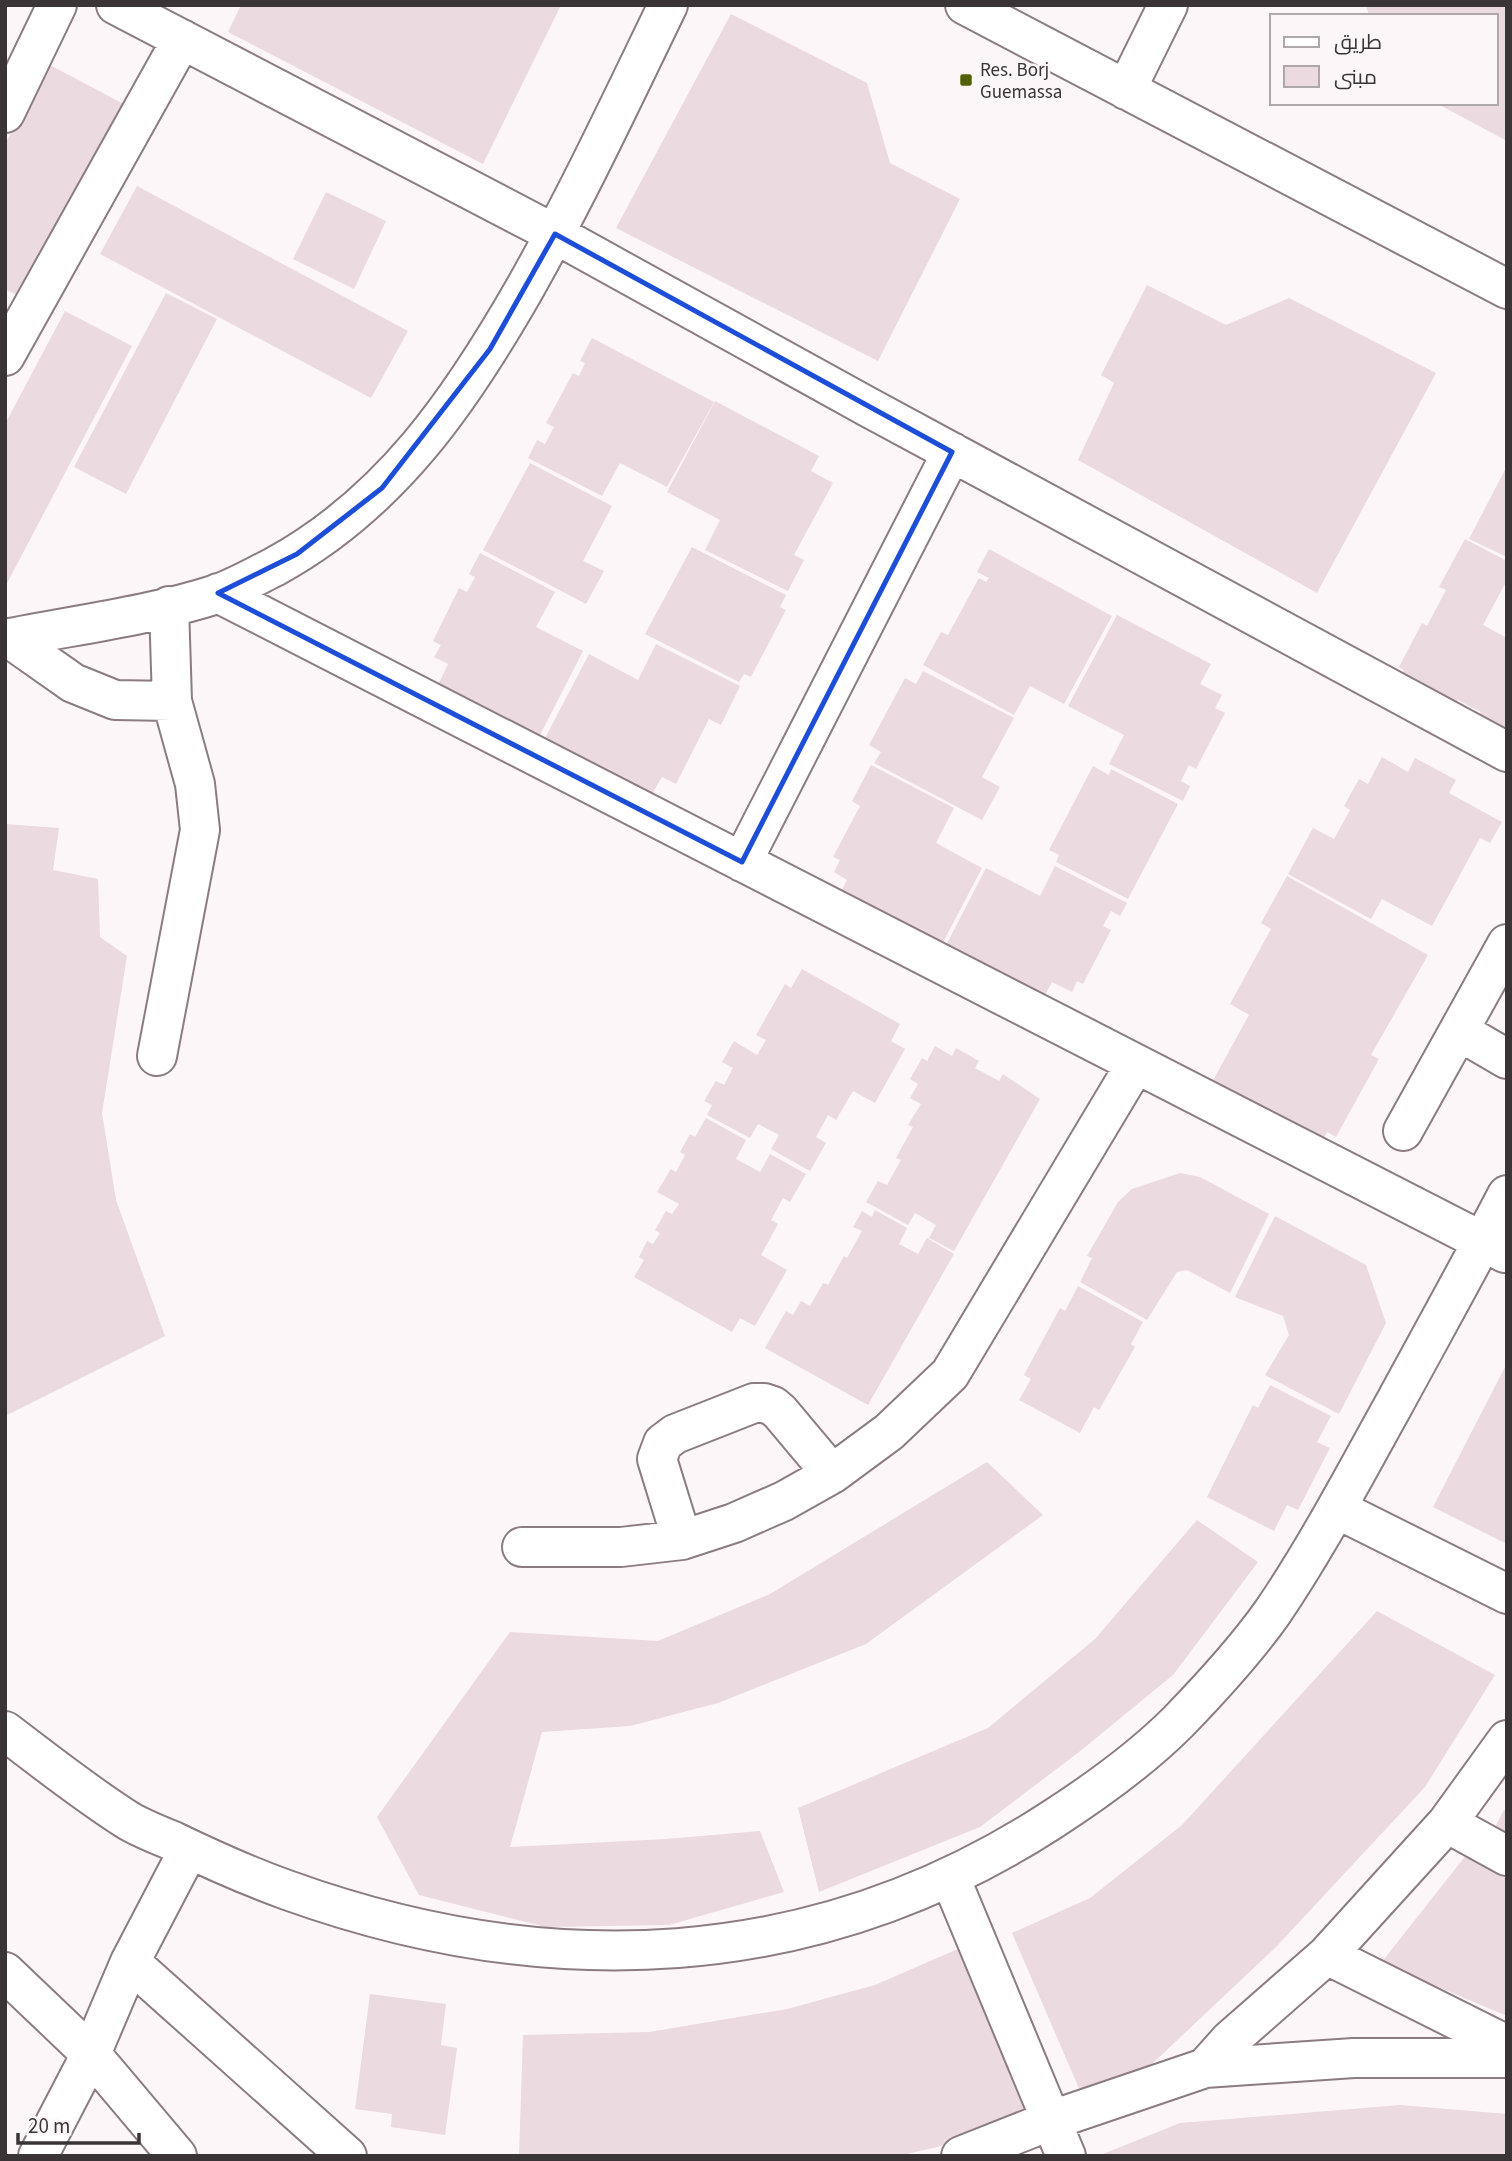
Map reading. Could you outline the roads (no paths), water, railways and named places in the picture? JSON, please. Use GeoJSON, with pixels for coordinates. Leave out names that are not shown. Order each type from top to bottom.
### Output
{"type":"FeatureCollection","features":[{"type":"Feature","properties":{"kind":"street"},"geometry":{"type":"LineString","coordinates":[[5,113],[57,5]]}},
{"type":"Feature","properties":{"kind":"street"},"geometry":{"type":"LineString","coordinates":[[116,5],[169,24],[1507,752]]}},
{"type":"Feature","properties":{"kind":"street"},"geometry":{"type":"LineString","coordinates":[[7,638],[169,606],[218,593],[297,554],[338,525],[382,488],[450,406],[490,349],[555,234],[668,5]]}},
{"type":"Feature","properties":{"kind":"street"},"geometry":{"type":"LineString","coordinates":[[965,5],[1505,285]]}},
{"type":"Feature","properties":{"kind":"street"},"geometry":{"type":"LineString","coordinates":[[1126,90],[1168,5]]}},
{"type":"Feature","properties":{"kind":"street"},"geometry":{"type":"LineString","coordinates":[[5,356],[169,24]]}},
{"type":"Feature","properties":{"kind":"street"},"geometry":{"type":"LineString","coordinates":[[741,862],[952,452]]}},
{"type":"Feature","properties":{"kind":"street"},"geometry":{"type":"LineString","coordinates":[[218,593],[1495,1248]]}},
{"type":"Feature","properties":{"kind":"street"},"geometry":{"type":"LineString","coordinates":[[158,1056],[200,830],[195,784],[172,701],[169,606]]}},
{"type":"Feature","properties":{"kind":"street"},"geometry":{"type":"LineString","coordinates":[[7,638],[73,683],[104,696],[115,700],[172,701]]}},
{"type":"Feature","properties":{"kind":"street"},"geometry":{"type":"LineString","coordinates":[[1403,1131],[1507,944]]}},
{"type":"Feature","properties":{"kind":"street"},"geometry":{"type":"LineString","coordinates":[[1459,1031],[1507,1059]]}},
{"type":"Feature","properties":{"kind":"street"},"geometry":{"type":"LineString","coordinates":[[522,1547],[621,1547],[682,1540],[734,1523],[784,1501],[832,1474],[890,1432],[950,1374],[1135,1065]]}},
{"type":"Feature","properties":{"kind":"street"},"geometry":{"type":"LineString","coordinates":[[5,1731],[132,1822],[254,1878],[343,1910],[429,1932],[530,1947],[632,1951],[707,1947],[799,1931],[877,1905],[950,1877],[1024,1838],[1086,1798],[1176,1724],[1219,1678],[1268,1618],[1310,1555],[1495,1248],[1507,1195]]}},
{"type":"Feature","properties":{"kind":"street"},"geometry":{"type":"LineString","coordinates":[[682,1540],[657,1460],[663,1443],[675,1434],[745,1406],[764,1403],[780,1412],[832,1474]]}},
{"type":"Feature","properties":{"kind":"street"},"geometry":{"type":"LineString","coordinates":[[1337,1509],[1507,1594]]}},
{"type":"Feature","properties":{"kind":"street"},"geometry":{"type":"LineString","coordinates":[[1205,2068],[1230,2040],[1327,1955],[1447,1823],[1507,1740]]}},
{"type":"Feature","properties":{"kind":"street"},"geometry":{"type":"LineString","coordinates":[[1447,1823],[1507,1856]]}},
{"type":"Feature","properties":{"kind":"street"},"geometry":{"type":"LineString","coordinates":[[38,2156],[91,2054],[130,1962],[189,1849]]}},
{"type":"Feature","properties":{"kind":"street"},"geometry":{"type":"LineString","coordinates":[[950,1877],[1066,2156]]}},
{"type":"Feature","properties":{"kind":"street"},"geometry":{"type":"LineString","coordinates":[[1327,1955],[1507,2045]]}},
{"type":"Feature","properties":{"kind":"street"},"geometry":{"type":"LineString","coordinates":[[130,1962],[347,2156]]}},
{"type":"Feature","properties":{"kind":"street"},"geometry":{"type":"LineString","coordinates":[[5,1972],[91,2054],[177,2156]]}},
{"type":"Feature","properties":{"kind":"street"},"geometry":{"type":"LineString","coordinates":[[961,2156],[1052,2120],[1205,2068],[1354,2058],[1507,2057]]}},
{"type":"Feature","properties":{"kind":"place","name":"Res. Borj Guemassa"},"geometry":{"type":"Point","coordinates":[966,80]}}]}
